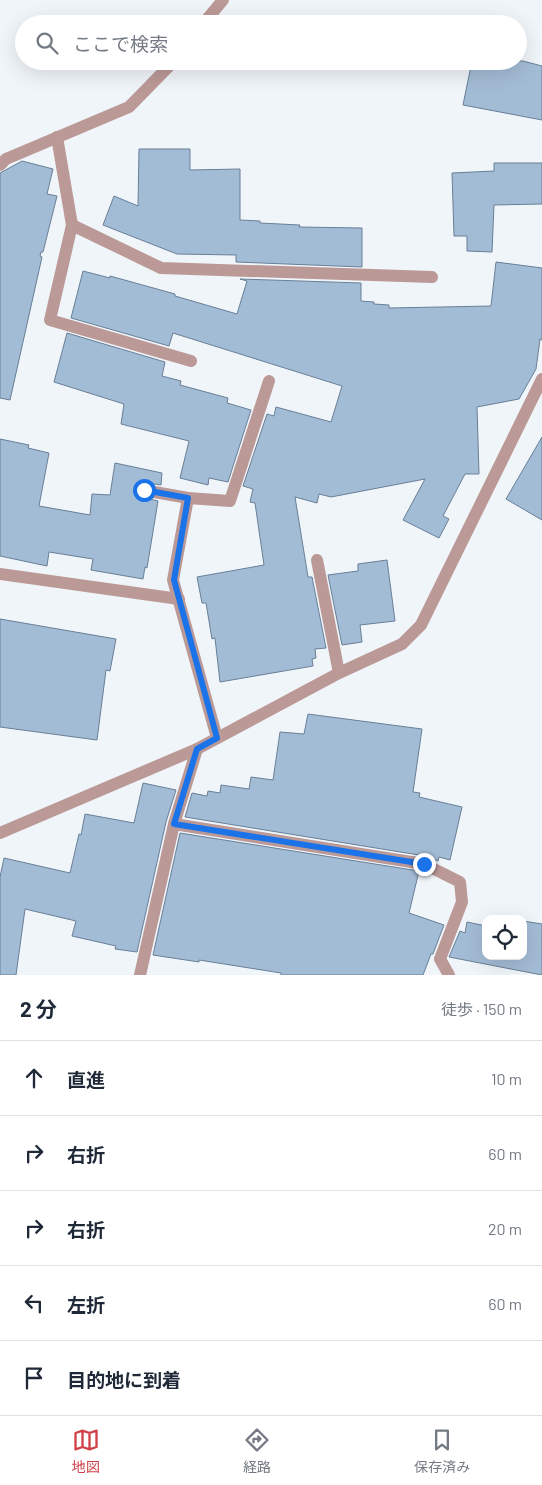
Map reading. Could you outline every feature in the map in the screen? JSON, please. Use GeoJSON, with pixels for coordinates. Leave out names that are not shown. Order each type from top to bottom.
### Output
{"type":"FeatureCollection","features":[{"type":"Feature","properties":{"kind":"street"},"geometry":{"type":"LineString","coordinates":[[210,15],[223,0]]}},
{"type":"Feature","properties":{"kind":"street"},"geometry":{"type":"LineString","coordinates":[[0,165],[6,159],[129,107],[165,70]]}},
{"type":"Feature","properties":{"kind":"street"},"geometry":{"type":"LineString","coordinates":[[57,137],[72,225],[50,320],[191,361]]}},
{"type":"Feature","properties":{"kind":"street"},"geometry":{"type":"LineString","coordinates":[[72,225],[161,268],[432,277]]}},
{"type":"Feature","properties":{"kind":"street"},"geometry":{"type":"LineString","coordinates":[[0,832],[197,749],[339,673],[402,644],[421,625],[542,379]]}},
{"type":"Feature","properties":{"kind":"street"},"geometry":{"type":"LineString","coordinates":[[144,490],[188,498],[230,501],[268,381]]}},
{"type":"Feature","properties":{"kind":"street"},"geometry":{"type":"LineString","coordinates":[[188,498],[174,580],[217,738]]}},
{"type":"Feature","properties":{"kind":"street"},"geometry":{"type":"LineString","coordinates":[[316,560],[339,673]]}},
{"type":"Feature","properties":{"kind":"street"},"geometry":{"type":"LineString","coordinates":[[0,574],[179,599]]}},
{"type":"Feature","properties":{"kind":"street"},"geometry":{"type":"LineString","coordinates":[[140,975],[174,824],[197,749]]}},
{"type":"Feature","properties":{"kind":"street"},"geometry":{"type":"LineString","coordinates":[[174,824],[424,864],[460,882],[462,902],[440,959],[449,975]]}},
{"type":"Feature","properties":{"kind":"building"},"geometry":{"type":"Polygon","coordinates":[[[527,62],[542,66],[542,120],[463,105],[470,70],[527,70],[527,62]]]}},
{"type":"Feature","properties":{"kind":"building"},"geometry":{"type":"Polygon","coordinates":[[[139,149],[190,149],[190,170],[240,169],[240,220],[300,225],[299,227],[362,228],[362,267],[236,262],[236,255],[177,254],[103,225],[114,196],[138,206],[139,149]]]}},
{"type":"Feature","properties":{"kind":"building"},"geometry":{"type":"Polygon","coordinates":[[[22,161],[53,169],[47,194],[57,196],[43,252],[41,252],[40,256],[42,257],[10,400],[0,398],[0,173],[22,161]]]}},
{"type":"Feature","properties":{"kind":"building"},"geometry":{"type":"Polygon","coordinates":[[[494,163],[542,163],[542,204],[494,205],[492,252],[467,251],[467,236],[454,236],[452,173],[494,171],[494,163]]]}},
{"type":"Feature","properties":{"kind":"building"},"geometry":{"type":"Polygon","coordinates":[[[496,262],[542,268],[542,340],[540,339],[536,369],[519,399],[477,407],[479,474],[465,474],[443,516],[449,519],[439,538],[403,520],[425,479],[331,497],[319,494],[317,503],[295,497],[308,577],[312,577],[326,648],[315,649],[316,658],[312,659],[313,666],[220,682],[215,638],[212,639],[206,603],[202,603],[197,577],[264,565],[255,503],[250,502],[253,489],[243,486],[267,414],[274,416],[276,407],[331,422],[342,386],[173,333],[169,346],[71,318],[83,271],[110,278],[110,276],[175,294],[175,296],[237,314],[247,281],[240,279],[361,283],[361,301],[389,305],[389,308],[491,306],[496,262]]]}},
{"type":"Feature","properties":{"kind":"building"},"geometry":{"type":"Polygon","coordinates":[[[67,333],[165,362],[162,376],[181,381],[180,385],[228,398],[227,403],[251,410],[228,482],[209,478],[208,485],[180,478],[189,441],[121,424],[124,404],[54,382],[67,333]]]}},
{"type":"Feature","properties":{"kind":"building"},"geometry":{"type":"Polygon","coordinates":[[[542,437],[542,520],[506,499],[542,437]]]}},
{"type":"Feature","properties":{"kind":"building"},"geometry":{"type":"Polygon","coordinates":[[[0,439],[29,445],[28,448],[49,453],[39,506],[90,515],[92,494],[110,495],[115,463],[162,473],[161,485],[141,482],[135,488],[138,496],[158,501],[147,568],[145,567],[143,579],[91,570],[93,559],[49,552],[47,566],[0,556],[0,439]]]}},
{"type":"Feature","properties":{"kind":"building"},"geometry":{"type":"Polygon","coordinates":[[[387,560],[395,621],[360,625],[362,642],[342,645],[328,575],[358,571],[358,564],[387,560]]]}},
{"type":"Feature","properties":{"kind":"building"},"geometry":{"type":"Polygon","coordinates":[[[0,619],[116,639],[110,671],[106,670],[97,740],[0,727],[0,619]]]}},
{"type":"Feature","properties":{"kind":"building"},"geometry":{"type":"Polygon","coordinates":[[[308,714],[422,729],[413,792],[420,793],[419,797],[462,807],[450,860],[439,857],[438,861],[425,856],[185,817],[192,793],[207,796],[208,791],[220,793],[221,785],[249,789],[251,777],[273,780],[280,732],[304,734],[308,714]]]}},
{"type":"Feature","properties":{"kind":"building"},"geometry":{"type":"Polygon","coordinates":[[[143,783],[176,790],[166,822],[137,952],[115,949],[116,946],[72,936],[76,921],[25,909],[16,975],[0,975],[0,877],[4,858],[70,873],[85,814],[134,823],[143,783]]]}},
{"type":"Feature","properties":{"kind":"building"},"geometry":{"type":"Polygon","coordinates":[[[180,833],[419,871],[409,913],[444,925],[423,975],[281,975],[281,973],[199,960],[199,962],[153,955],[180,833]]]}},
{"type":"Feature","properties":{"kind":"building"},"geometry":{"type":"Polygon","coordinates":[[[467,922],[482,925],[482,960],[527,960],[527,922],[542,924],[542,975],[449,957],[460,931],[465,933],[467,922]]]}},
{"type":"Feature","properties":{"kind":"route"},"geometry":{"type":"LineString","coordinates":[[144,490],[188,498],[174,580],[217,738],[197,749],[174,824],[424,864]]}}]}
